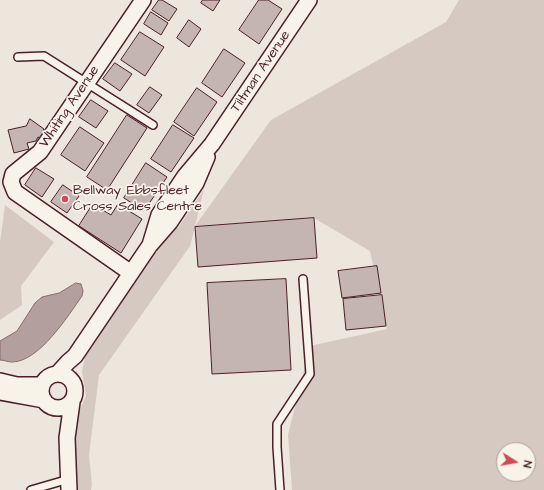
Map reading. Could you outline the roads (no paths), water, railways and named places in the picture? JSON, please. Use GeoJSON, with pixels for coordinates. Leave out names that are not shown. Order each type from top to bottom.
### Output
{"type":"FeatureCollection","features":[{"type":"Feature","properties":{"kind":"street","name":"Whiting Avenue"},"geometry":{"type":"LineString","coordinates":[[131,273],[15,192],[11,182],[13,174],[40,152],[144,0]]}},
{"type":"Feature","properties":{"kind":"street","name":"Tiltman Avenue"},"geometry":{"type":"LineString","coordinates":[[65,376],[75,356],[150,245],[159,215],[185,176],[212,144],[309,0]]}},
{"type":"Feature","properties":{"kind":"street"},"geometry":{"type":"LineString","coordinates":[[67,438],[48,404],[41,395],[42,385],[49,376],[65,376],[76,392],[72,402],[67,438],[69,485]]}},
{"type":"Feature","properties":{"kind":"street"},"geometry":{"type":"LineString","coordinates":[[0,381],[21,385],[42,385]]}},
{"type":"Feature","properties":{"kind":"street"},"geometry":{"type":"LineString","coordinates":[[0,392],[62,408],[72,402]]}},
{"type":"Feature","properties":{"kind":"lane"},"geometry":{"type":"LineString","coordinates":[[18,56],[44,56],[153,125]]}},
{"type":"Feature","properties":{"kind":"lane"},"geometry":{"type":"LineString","coordinates":[[280,490],[277,424],[310,374],[303,279]]}},
{"type":"Feature","properties":{"kind":"lane"},"geometry":{"type":"LineString","coordinates":[[31,490],[69,485]]}},
{"type":"Feature","properties":{"kind":"place","name":"Bellway Ebbsfleet Cross Sales Centre"},"geometry":{"type":"Point","coordinates":[65,199]}}]}
